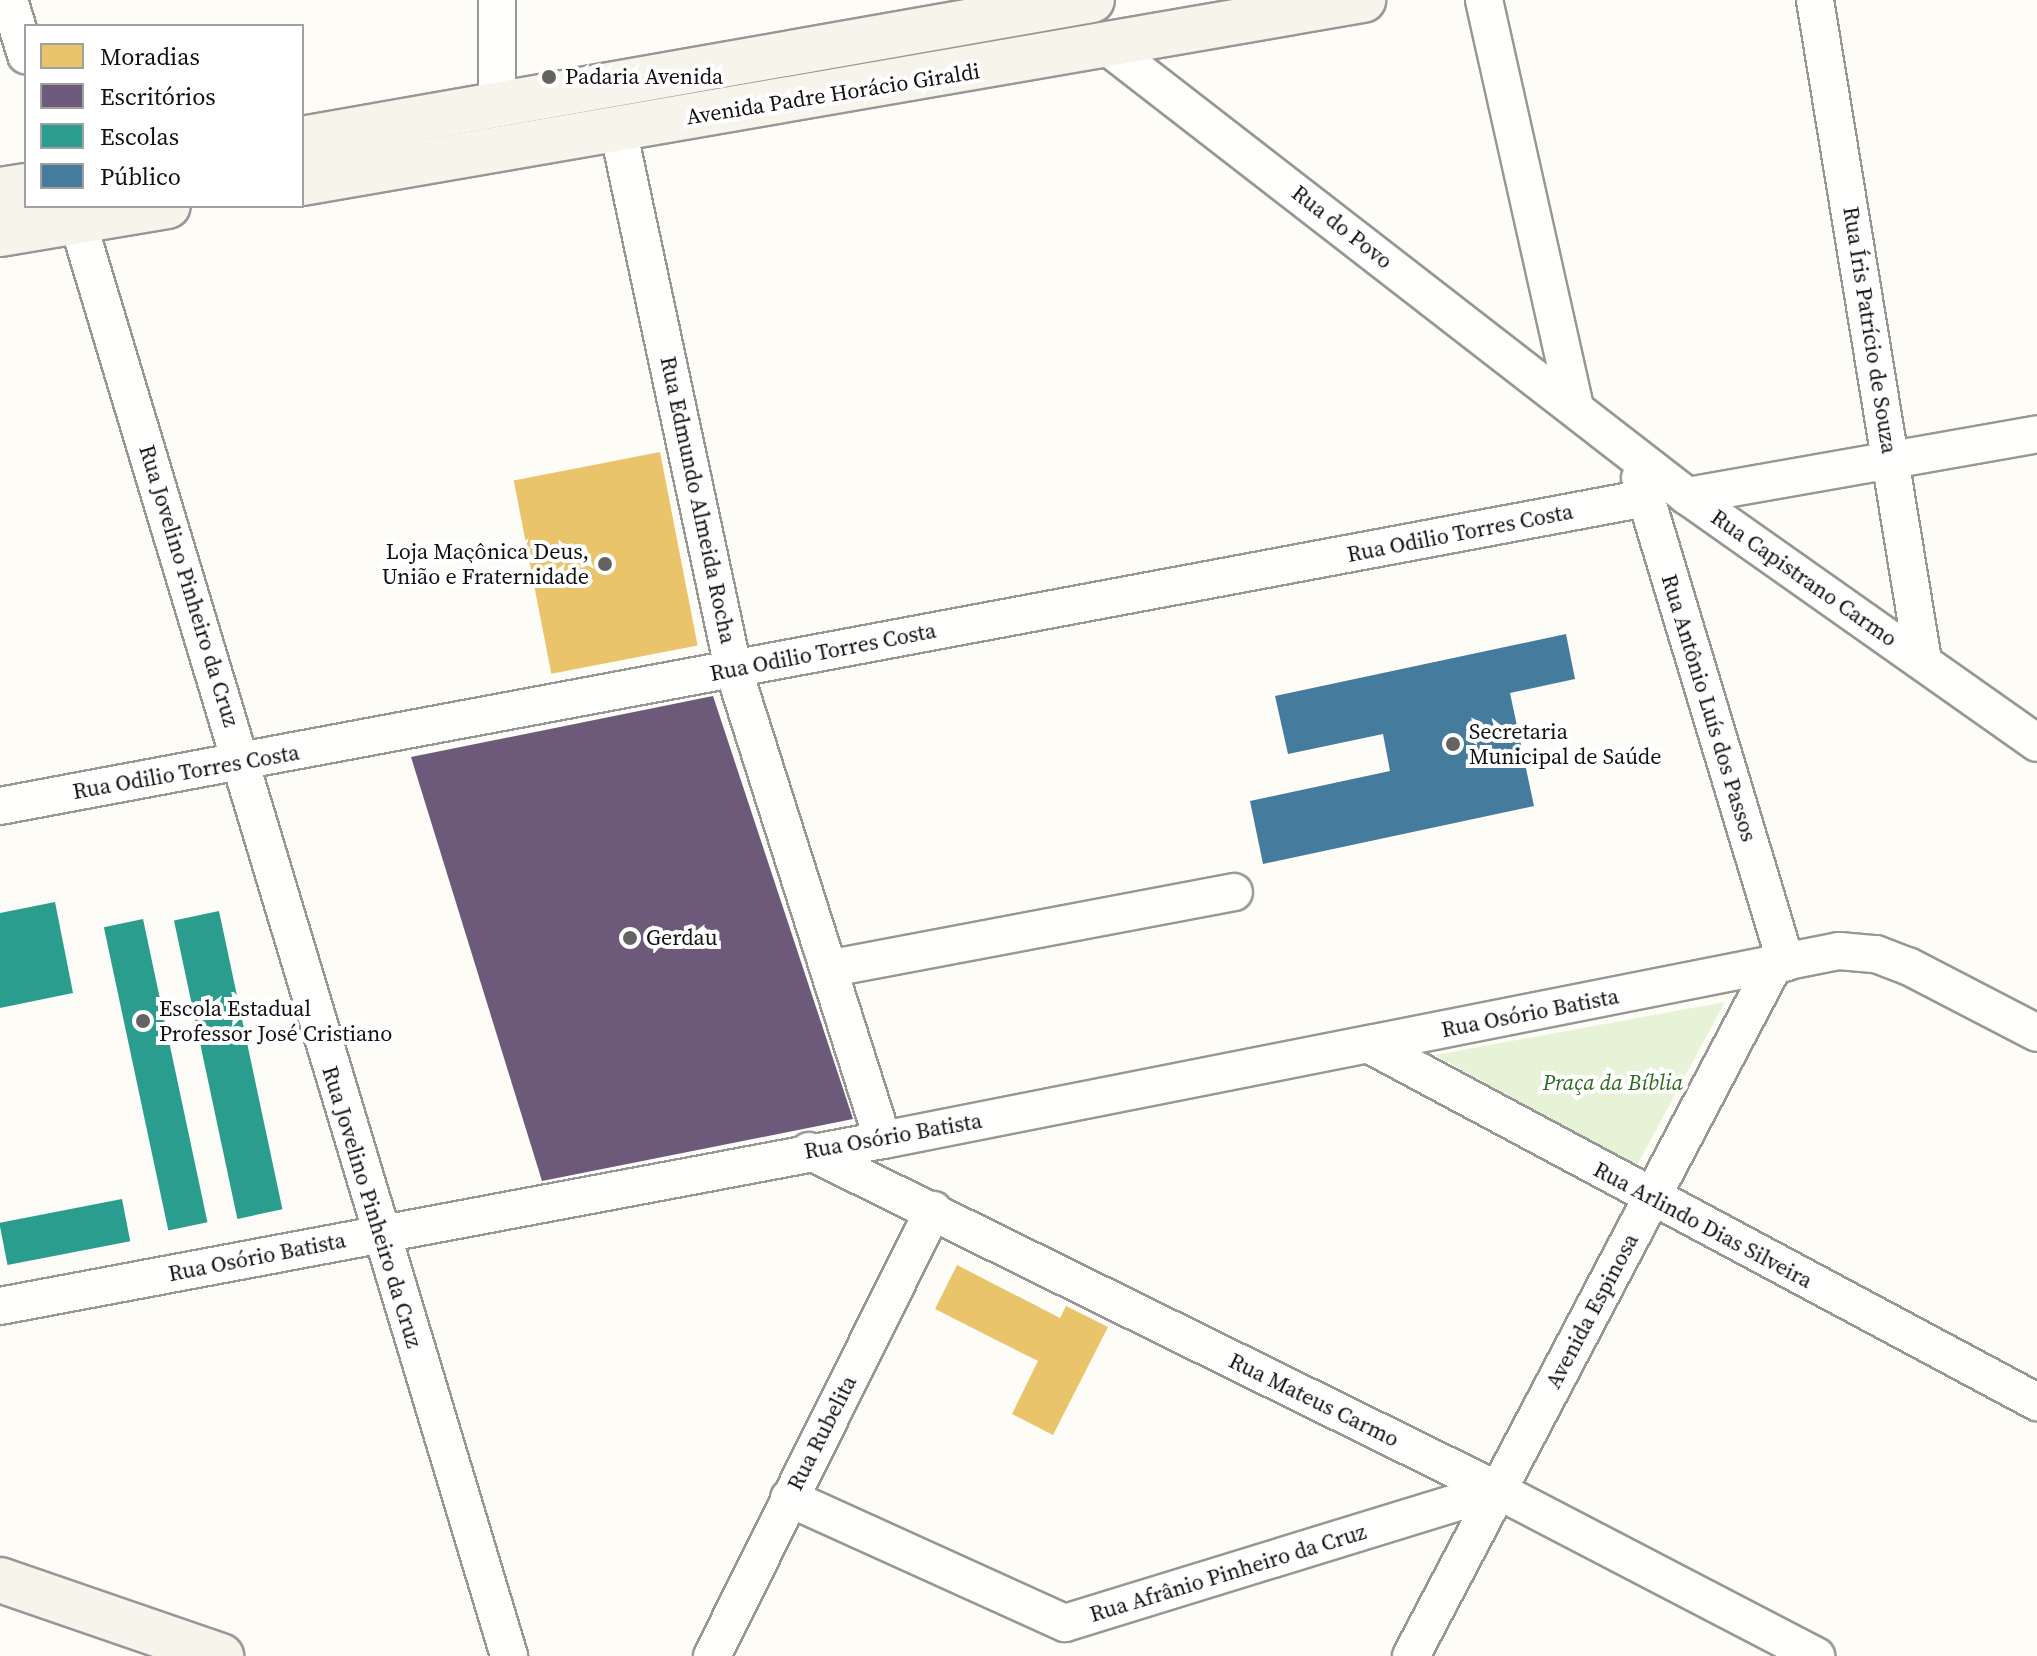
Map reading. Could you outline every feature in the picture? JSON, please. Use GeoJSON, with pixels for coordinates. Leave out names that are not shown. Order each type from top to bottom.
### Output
{"type":"FeatureCollection","features":[{"type":"Feature","properties":{"kind":"street"},"geometry":{"type":"LineString","coordinates":[[9,0],[24,49]]}},
{"type":"Feature","properties":{"kind":"street"},"geometry":{"type":"LineString","coordinates":[[497,0],[497,106]]}},
{"type":"Feature","properties":{"kind":"street","name":"Avenida Padre Horácio Giraldi"},"geometry":{"type":"LineString","coordinates":[[304,183],[1109,48],[1363,0]]}},
{"type":"Feature","properties":{"kind":"street"},"geometry":{"type":"LineString","coordinates":[[1484,0],[1575,407]]}},
{"type":"Feature","properties":{"kind":"street","name":"Rua Íris Patrício de Souza"},"geometry":{"type":"LineString","coordinates":[[1815,0],[1923,661]]}},
{"type":"Feature","properties":{"kind":"street","name":"Avenida Padre Horácio Giraldi"},"geometry":{"type":"LineString","coordinates":[[304,139],[1061,2]]}},
{"type":"Feature","properties":{"kind":"street","name":"Rua do Povo"},"geometry":{"type":"LineString","coordinates":[[1109,48],[1575,407]]}},
{"type":"Feature","properties":{"kind":"street","name":"Rua Edmundo Almeida Rocha"},"geometry":{"type":"LineString","coordinates":[[618,129],[733,668],[832,968],[883,1140]]}},
{"type":"Feature","properties":{"kind":"street"},"geometry":{"type":"LineString","coordinates":[[0,190],[24,186]]}},
{"type":"Feature","properties":{"kind":"street"},"geometry":{"type":"LineString","coordinates":[[0,234],[75,214],[145,208]]}},
{"type":"Feature","properties":{"kind":"street","name":"Rua Jovelino Pinheiro da Cruz"},"geometry":{"type":"LineString","coordinates":[[75,214],[243,763],[378,1234],[509,1656]]}},
{"type":"Feature","properties":{"kind":"street","name":"Rua Capistrano Carmo"},"geometry":{"type":"LineString","coordinates":[[1575,407],[1687,496],[2037,743]]}},
{"type":"Feature","properties":{"kind":"street"},"geometry":{"type":"LineString","coordinates":[[1687,496],[2037,434]]}},
{"type":"Feature","properties":{"kind":"street","name":"Rua Antônio Luís dos Passos"},"geometry":{"type":"LineString","coordinates":[[1632,454],[1780,964]]}},
{"type":"Feature","properties":{"kind":"street","name":"Rua Odilio Torres Costa"},"geometry":{"type":"LineString","coordinates":[[0,806],[243,763],[733,668],[1646,498]]}},
{"type":"Feature","properties":{"kind":"street"},"geometry":{"type":"LineString","coordinates":[[832,968],[1234,892]]}},
{"type":"Feature","properties":{"kind":"street","name":"Rua Osório Batista"},"geometry":{"type":"LineString","coordinates":[[0,1306],[809,1151],[883,1140],[1839,951],[1876,954],[2037,1033]]}},
{"type":"Feature","properties":{"kind":"street","name":"Avenida Espinosa"},"geometry":{"type":"LineString","coordinates":[[1411,1656],[1652,1198],[1780,964]]}},
{"type":"Feature","properties":{"kind":"street","name":"Rua Arlindo Dias Silveira"},"geometry":{"type":"LineString","coordinates":[[1370,1045],[2037,1402]]}},
{"type":"Feature","properties":{"kind":"street","name":"Rua Mateus Carmo"},"geometry":{"type":"LineString","coordinates":[[809,1151],[1497,1490],[1816,1656]]}},
{"type":"Feature","properties":{"kind":"street","name":"Rua Rubelita"},"geometry":{"type":"LineString","coordinates":[[712,1656],[933,1210]]}},
{"type":"Feature","properties":{"kind":"street","name":"Rua Afrânio Pinheiro da Cruz"},"geometry":{"type":"LineString","coordinates":[[789,1498],[1065,1623],[1497,1490]]}},
{"type":"Feature","properties":{"kind":"street"},"geometry":{"type":"LineString","coordinates":[[0,1580],[221,1656]]}},
{"type":"Feature","properties":{"kind":"green space","name":"Praça da Bíblia"},"geometry":{"type":"Polygon","coordinates":[[[1725,1002],[1636,1167],[1435,1055],[1725,1002]]]}},
{"type":"Feature","properties":{"kind":"building: Moradias","name":"Loja Maçônica Deus, União e Fraternidade"},"geometry":{"type":"Polygon","coordinates":[[[660,452],[698,645],[551,674],[514,480],[660,452]]]}},
{"type":"Feature","properties":{"kind":"building: Moradias"},"geometry":{"type":"Polygon","coordinates":[[[957,1265],[1060,1318],[1066,1306],[1108,1327],[1053,1435],[1012,1414],[1038,1361],[935,1309],[957,1265]]]}},
{"type":"Feature","properties":{"kind":"building: Escritórios","name":"Gerdau"},"geometry":{"type":"Polygon","coordinates":[[[713,696],[853,1119],[542,1181],[411,757],[713,696]]]}},
{"type":"Feature","properties":{"kind":"building: Escolas"},"geometry":{"type":"Polygon","coordinates":[[[55,902],[73,993],[0,1008],[0,913],[55,902]]]}},
{"type":"Feature","properties":{"kind":"building: Escolas"},"geometry":{"type":"Polygon","coordinates":[[[219,911],[282,1209],[237,1219],[174,921],[219,911]]]}},
{"type":"Feature","properties":{"kind":"building: Escolas"},"geometry":{"type":"Polygon","coordinates":[[[143,919],[207,1222],[168,1231],[104,927],[143,919]]]}},
{"type":"Feature","properties":{"kind":"building: Escolas"},"geometry":{"type":"Polygon","coordinates":[[[122,1199],[130,1241],[8,1265],[0,1223],[122,1199]]]}},
{"type":"Feature","properties":{"kind":"building: Público","name":"Secretaria Municipal de Saúde"},"geometry":{"type":"Polygon","coordinates":[[[1566,634],[1575,679],[1510,693],[1534,806],[1263,864],[1250,801],[1390,771],[1383,734],[1288,754],[1275,696],[1566,634]]]}},
{"type":"Feature","properties":{"kind":"place","name":"Padaria Avenida"},"geometry":{"type":"Point","coordinates":[549,77]}},
{"type":"Feature","properties":{"kind":"place","name":"Loja Maçônica Deus, União e Fraternidade"},"geometry":{"type":"Point","coordinates":[605,564]}},
{"type":"Feature","properties":{"kind":"place","name":"Secretaria Municipal de Saúde"},"geometry":{"type":"Point","coordinates":[1453,744]}},
{"type":"Feature","properties":{"kind":"place","name":"Gerdau"},"geometry":{"type":"Point","coordinates":[630,938]}},
{"type":"Feature","properties":{"kind":"place","name":"Escola Estadual Professor José Cristiano"},"geometry":{"type":"Point","coordinates":[143,1021]}}]}
